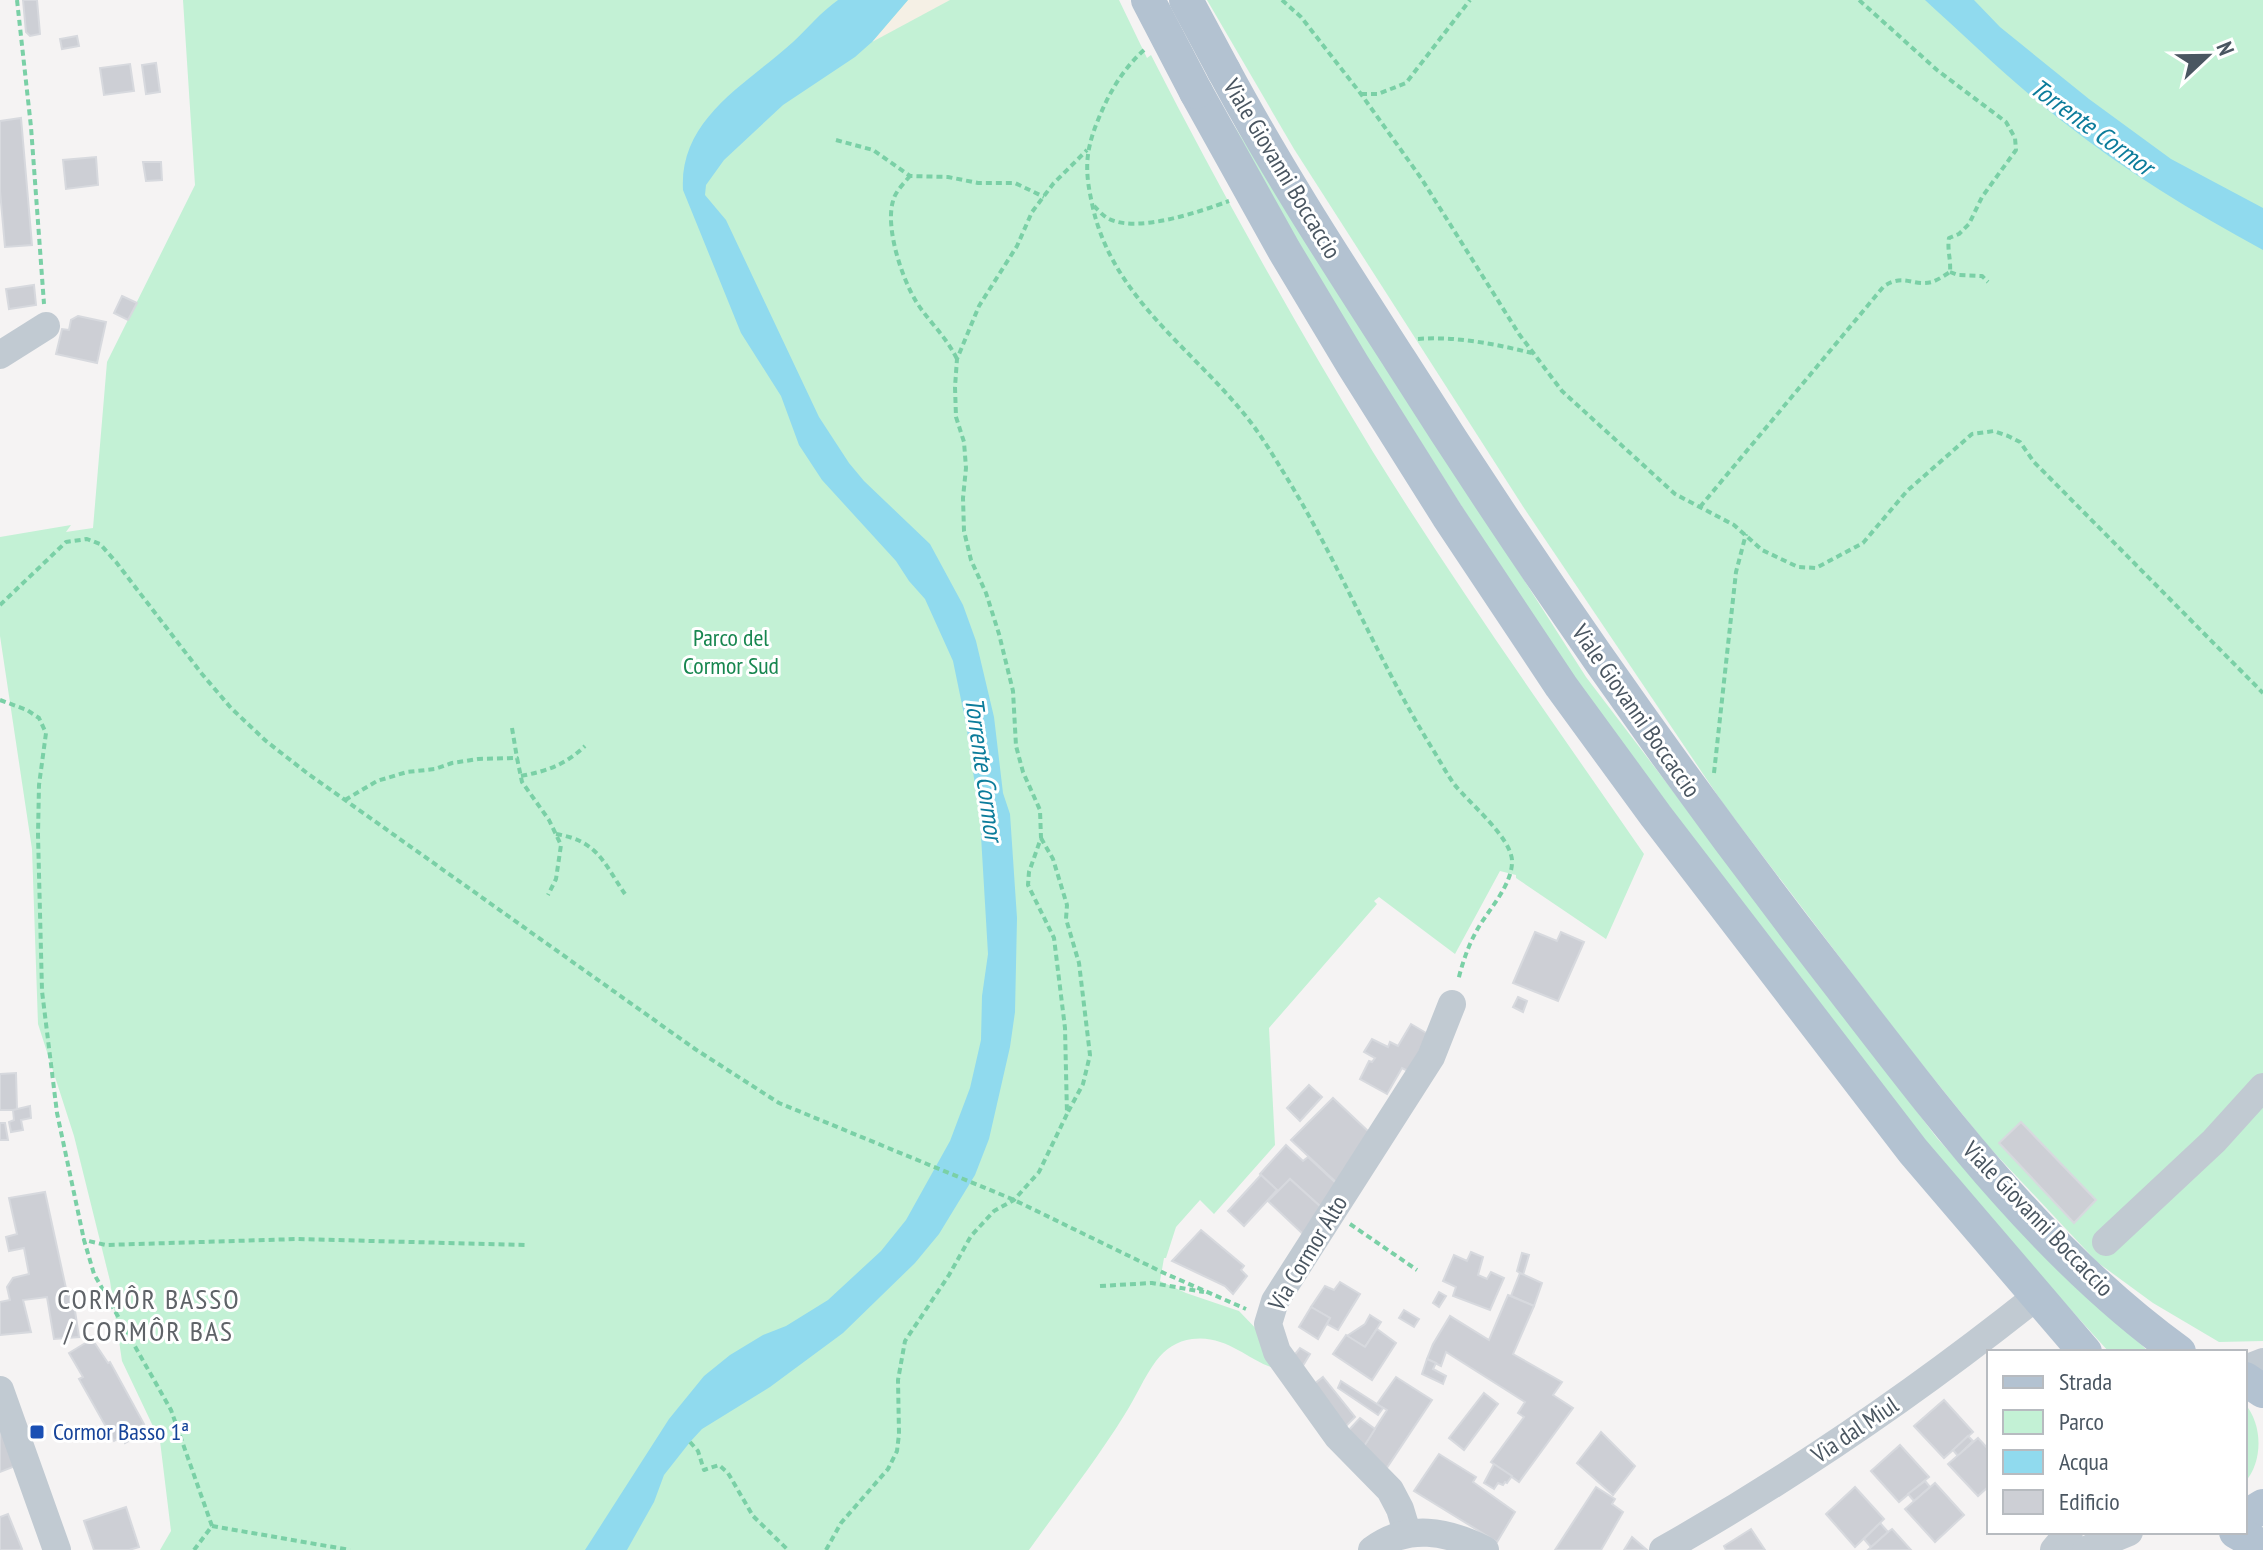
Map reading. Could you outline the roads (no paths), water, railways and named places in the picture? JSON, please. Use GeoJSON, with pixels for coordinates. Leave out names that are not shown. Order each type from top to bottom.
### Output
{"type":"FeatureCollection","features":[{"type":"Feature","properties":{"kind":"main road","name":"Viale Giovanni Boccaccio"},"geometry":{"type":"LineString","coordinates":[[1148,0],[1251,192],[1369,390],[1561,686],[1656,816],[1913,1151],[2083,1350]]}},
{"type":"Feature","properties":{"kind":"main road","name":"Viale Giovanni Boccaccio"},"geometry":{"type":"LineString","coordinates":[[1186,0],[1296,196],[1388,341],[1519,543],[1667,756],[1950,1126],[2005,1191],[2077,1266],[2145,1328],[2176,1350]]}},
{"type":"Feature","properties":{"kind":"main road"},"geometry":{"type":"LineString","coordinates":[[2240,1534],[2263,1547]]}},
{"type":"Feature","properties":{"kind":"street"},"geometry":{"type":"LineString","coordinates":[[0,355],[46,326]]}},
{"type":"Feature","properties":{"kind":"street","name":"Via Cormor Alto"},"geometry":{"type":"LineString","coordinates":[[1407,1532],[1390,1490],[1338,1437],[1277,1352],[1268,1324],[1275,1301],[1431,1057],[1452,1004]]}},
{"type":"Feature","properties":{"kind":"street"},"geometry":{"type":"LineString","coordinates":[[2106,1242],[2214,1141],[2263,1087]]}},
{"type":"Feature","properties":{"kind":"street","name":"Via dal Miul"},"geometry":{"type":"LineString","coordinates":[[1663,1550],[1836,1444],[1956,1360],[2037,1296]]}},
{"type":"Feature","properties":{"kind":"street"},"geometry":{"type":"LineString","coordinates":[[0,1390],[57,1550]]}},
{"type":"Feature","properties":{"kind":"street"},"geometry":{"type":"LineString","coordinates":[[1372,1550],[1386,1539],[1407,1532],[1426,1531],[1453,1537],[1485,1550]]}},
{"type":"Feature","properties":{"kind":"street"},"geometry":{"type":"LineString","coordinates":[[2054,1550],[2067,1534]]}},
{"type":"Feature","properties":{"kind":"street"},"geometry":{"type":"LineString","coordinates":[[2086,1550],[2124,1534]]}},
{"type":"Feature","properties":{"kind":"water","name":"Torrente Cormor"},"geometry":{"type":"Polygon","coordinates":[[[838,0],[908,0],[855,57],[783,105],[724,160],[706,185],[705,195],[726,220],[819,417],[864,481],[930,544],[963,605],[976,641],[994,717],[1003,793],[1010,814],[1017,918],[1015,1012],[1010,1047],[989,1139],[975,1175],[939,1234],[915,1263],[843,1333],[770,1387],[702,1429],[664,1475],[654,1502],[627,1550],[585,1550],[669,1419],[704,1376],[730,1355],[828,1300],[881,1251],[906,1220],[950,1141],[970,1088],[981,1040],[982,996],[988,954],[980,819],[953,661],[925,599],[896,561],[822,480],[799,445],[781,396],[741,333],[683,190],[685,165],[692,142],[704,123],[737,88],[838,0]]]}},
{"type":"Feature","properties":{"kind":"water","name":"Torrente Cormor"},"geometry":{"type":"Polygon","coordinates":[[[1925,0],[1974,0],[2000,27],[2089,99],[2171,159],[2263,208],[2263,250],[2110,157],[2027,92],[1925,0]]]}},
{"type":"Feature","properties":{"kind":"place","name":"Cormor Basso 1ª"},"geometry":{"type":"Point","coordinates":[37,1432]}},
{"type":"Feature","properties":{"kind":"district","name":"CORMÔR BASSO / CORMÔR BAS"},"geometry":{"type":"Point","coordinates":[149,1315]}},
{"type":"Feature","properties":{"kind":"park label","name":"Parco del Cormor Sud"},"geometry":{"type":"Point","coordinates":[731,652]}}]}
